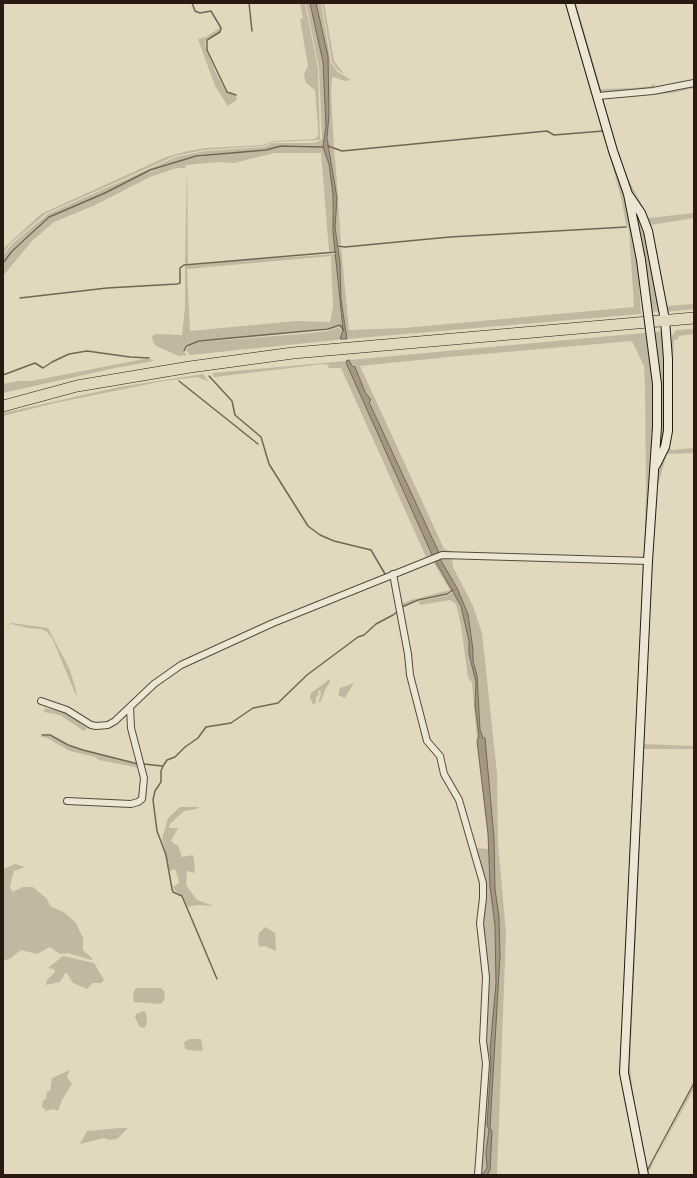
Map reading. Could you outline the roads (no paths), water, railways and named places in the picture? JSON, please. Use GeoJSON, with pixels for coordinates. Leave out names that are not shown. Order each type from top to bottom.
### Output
{"type":"FeatureCollection","features":[{"type":"Feature","properties":{"kind":"highway"},"geometry":{"type":"LineString","coordinates":[[3,406],[77,386],[190,367],[285,354],[694,318]]}},
{"type":"Feature","properties":{"kind":"street"},"geometry":{"type":"LineString","coordinates":[[570,3],[613,151],[628,194],[641,260],[657,384],[624,1073],[644,1175]]}},
{"type":"Feature","properties":{"kind":"street"},"geometry":{"type":"LineString","coordinates":[[598,96],[653,91],[694,83]]}},
{"type":"Feature","properties":{"kind":"street"},"geometry":{"type":"LineString","coordinates":[[628,194],[641,213],[648,231],[665,320],[668,359],[668,430],[665,447],[654,470]]}},
{"type":"Feature","properties":{"kind":"street"},"geometry":{"type":"LineString","coordinates":[[41,701],[67,710],[84,722],[96,726],[108,725],[115,721],[154,684],[181,665],[273,623],[442,555],[648,561]]}},
{"type":"Feature","properties":{"kind":"street"},"geometry":{"type":"LineString","coordinates":[[393,574],[408,654],[410,675],[427,741],[440,756],[444,774],[459,800],[483,883],[480,923],[486,977],[483,1041],[486,1063],[478,1175]]}},
{"type":"Feature","properties":{"kind":"street"},"geometry":{"type":"LineString","coordinates":[[66,801],[131,804],[142,799],[144,778],[131,728],[130,707]]}},
{"type":"Feature","properties":{"kind":"waterway"},"geometry":{"type":"LineString","coordinates":[[192,3],[195,11],[200,13],[211,11],[221,28],[220,32],[207,40],[207,50],[227,92],[236,95]]}},
{"type":"Feature","properties":{"kind":"waterway"},"geometry":{"type":"LineString","coordinates":[[249,3],[252,31]]}},
{"type":"Feature","properties":{"kind":"waterway"},"geometry":{"type":"LineString","coordinates":[[328,146],[342,151],[547,131],[554,135],[603,131]]}},
{"type":"Feature","properties":{"kind":"waterway"},"geometry":{"type":"LineString","coordinates":[[3,263],[12,251],[49,217],[105,193],[150,170],[196,156],[266,150],[281,146],[323,147]]}},
{"type":"Feature","properties":{"kind":"waterway"},"geometry":{"type":"LineString","coordinates":[[338,246],[345,247],[450,237],[626,227]]}},
{"type":"Feature","properties":{"kind":"waterway"},"geometry":{"type":"LineString","coordinates":[[20,298],[107,288],[177,284],[180,283],[180,268],[184,265],[336,252]]}},
{"type":"Feature","properties":{"kind":"waterway"},"geometry":{"type":"LineString","coordinates":[[184,351],[186,346],[199,341],[328,329],[340,325],[343,330]]}},
{"type":"Feature","properties":{"kind":"waterway"},"geometry":{"type":"LineString","coordinates":[[3,375],[35,363],[43,368],[69,354],[87,351],[149,358]]}},
{"type":"Feature","properties":{"kind":"waterway"},"geometry":{"type":"LineString","coordinates":[[209,376],[232,401],[235,415],[261,437],[269,464],[308,526],[320,535],[334,541],[371,550],[385,574]]}},
{"type":"Feature","properties":{"kind":"waterway"},"geometry":{"type":"LineString","coordinates":[[179,381],[258,444]]}},
{"type":"Feature","properties":{"kind":"waterway"},"geometry":{"type":"LineString","coordinates":[[402,607],[418,600],[447,594],[453,590]]}},
{"type":"Feature","properties":{"kind":"waterway"},"geometry":{"type":"LineString","coordinates":[[217,979],[182,896],[173,892],[166,855],[157,831],[153,800],[155,791],[161,782],[161,771],[163,766],[167,760],[175,757],[185,747],[198,738],[206,727],[231,723],[253,708],[278,703],[307,675],[358,637],[364,635],[376,624],[398,611]]}},
{"type":"Feature","properties":{"kind":"waterway"},"geometry":{"type":"LineString","coordinates":[[42,735],[50,735],[68,745],[83,750],[138,764]]}},
{"type":"Feature","properties":{"kind":"waterway"},"geometry":{"type":"LineString","coordinates":[[144,764],[162,766]]}},
{"type":"Feature","properties":{"kind":"waterway"},"geometry":{"type":"LineString","coordinates":[[648,1169],[694,1083]]}}]}
